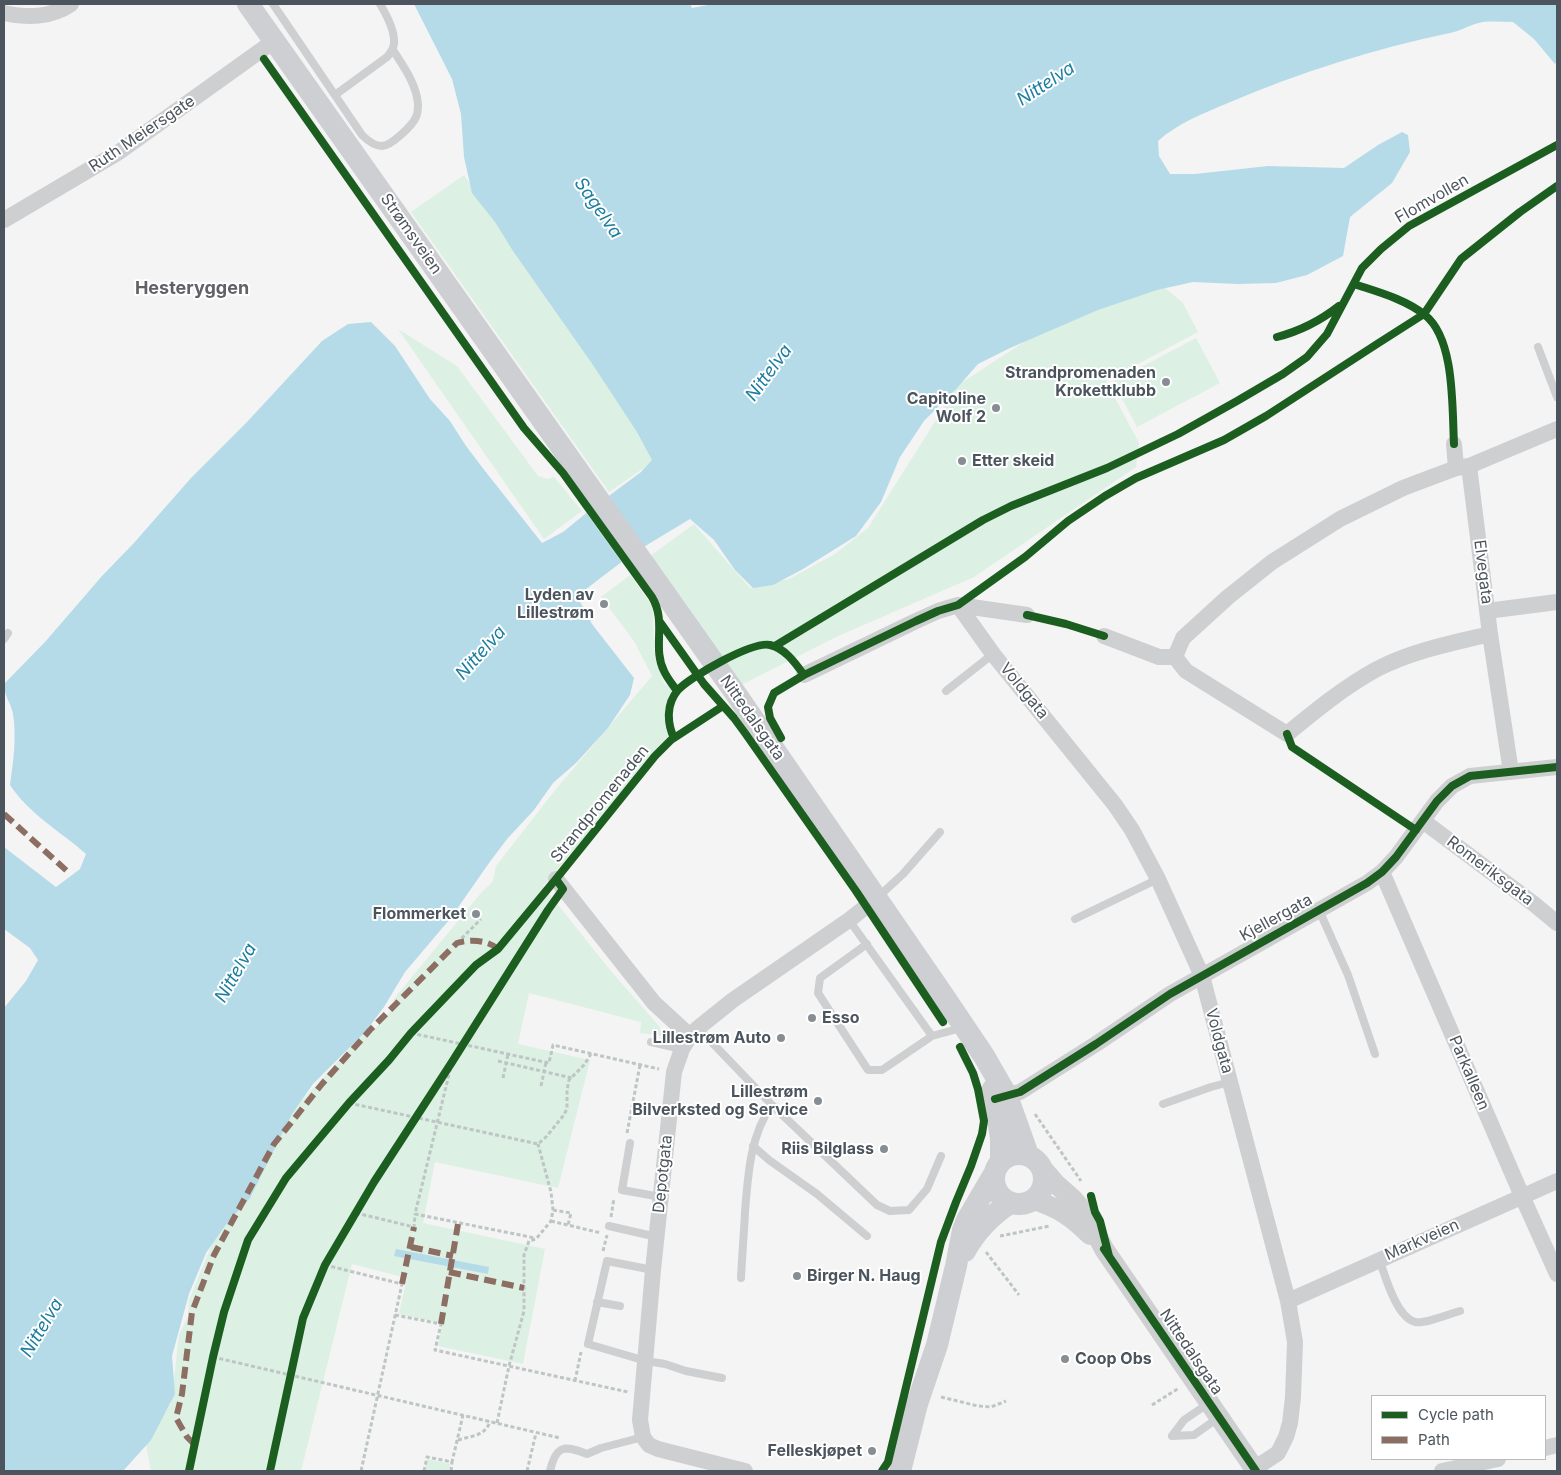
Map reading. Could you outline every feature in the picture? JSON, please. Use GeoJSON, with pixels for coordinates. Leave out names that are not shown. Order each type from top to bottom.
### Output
{"type":"FeatureCollection","features":[{"type":"Feature","properties":{"kind":"main road","name":"Strømsveien"},"geometry":{"type":"LineString","coordinates":[[263,8],[274,41],[574,464]]}},
{"type":"Feature","properties":{"kind":"main road","name":"Nittedalsgata"},"geometry":{"type":"LineString","coordinates":[[574,464],[877,898],[965,1028],[989,1066],[1001,1097],[1035,1162]]}},
{"type":"Feature","properties":{"kind":"main road","name":"Nittedalsgata"},"geometry":{"type":"LineString","coordinates":[[998,1168],[1001,1138],[1001,1097]]}},
{"type":"Feature","properties":{"kind":"main road"},"geometry":{"type":"LineString","coordinates":[[900,1471],[917,1404],[937,1345],[963,1230],[967,1220],[998,1168],[1014,1154],[1035,1162],[1045,1178],[1044,1186],[1034,1200],[1022,1205],[1010,1203],[998,1195],[995,1188],[998,1168]]}},
{"type":"Feature","properties":{"kind":"main road"},"geometry":{"type":"LineString","coordinates":[[956,1266],[974,1236],[991,1216],[1010,1203]]}},
{"type":"Feature","properties":{"kind":"main road"},"geometry":{"type":"LineString","coordinates":[[915,1471],[934,1384],[937,1345]]}},
{"type":"Feature","properties":{"kind":"street"},"geometry":{"type":"LineString","coordinates":[[4,13],[18,16],[43,16],[64,9],[71,4]]}},
{"type":"Feature","properties":{"kind":"street","name":"Ruth Meiersgate"},"geometry":{"type":"LineString","coordinates":[[4,220],[119,152],[274,41]]}},
{"type":"Feature","properties":{"kind":"street"},"geometry":{"type":"LineString","coordinates":[[1175,657],[1183,638],[1228,597],[1272,562],[1340,519],[1403,488],[1557,429]]}},
{"type":"Feature","properties":{"kind":"street","name":"Elvegata"},"geometry":{"type":"LineString","coordinates":[[1454,444],[1462,467],[1487,611],[1511,772]]}},
{"type":"Feature","properties":{"kind":"street"},"geometry":{"type":"LineString","coordinates":[[1487,611],[1557,602]]}},
{"type":"Feature","properties":{"kind":"street"},"geometry":{"type":"LineString","coordinates":[[804,675],[938,611],[958,605],[1027,615]]}},
{"type":"Feature","properties":{"kind":"street","name":"Voldgata"},"geometry":{"type":"LineString","coordinates":[[958,605],[993,654],[1115,805],[1132,830],[1158,879],[1202,976],[1288,1301],[1295,1342],[1293,1397],[1290,1423],[1286,1437],[1278,1452],[1255,1470]]}},
{"type":"Feature","properties":{"kind":"street"},"geometry":{"type":"LineString","coordinates":[[1175,657],[1186,671],[1286,734],[1333,697],[1377,669],[1422,651],[1490,634]]}},
{"type":"Feature","properties":{"kind":"street"},"geometry":{"type":"LineString","coordinates":[[1104,636],[1159,657],[1175,657]]}},
{"type":"Feature","properties":{"kind":"street","name":"Kjellergata"},"geometry":{"type":"LineString","coordinates":[[1001,1097],[1020,1092],[1170,994],[1367,884],[1396,857],[1437,801],[1452,786],[1470,776],[1557,767]]}},
{"type":"Feature","properties":{"kind":"street","name":"Romeriksgata"},"geometry":{"type":"LineString","coordinates":[[1423,821],[1557,923]]}},
{"type":"Feature","properties":{"kind":"street","name":"Parkalleen"},"geometry":{"type":"LineString","coordinates":[[1382,872],[1557,1274]]}},
{"type":"Feature","properties":{"kind":"street","name":"Strandpromenaden"},"geometry":{"type":"LineString","coordinates":[[556,880],[654,1003],[690,1038]]}},
{"type":"Feature","properties":{"kind":"street"},"geometry":{"type":"LineString","coordinates":[[690,1038],[733,1000],[850,920],[877,898]]}},
{"type":"Feature","properties":{"kind":"street","name":"Depotgata"},"geometry":{"type":"LineString","coordinates":[[643,1437],[640,1420],[642,1395],[674,1072],[690,1038]]}},
{"type":"Feature","properties":{"kind":"street","name":"Nittedalsgata"},"geometry":{"type":"LineString","coordinates":[[1035,1162],[1086,1214],[1104,1249],[1255,1470]]}},
{"type":"Feature","properties":{"kind":"street","name":"Markveien"},"geometry":{"type":"LineString","coordinates":[[1288,1301],[1557,1181]]}},
{"type":"Feature","properties":{"kind":"street","name":"Nittedalsgata"},"geometry":{"type":"LineString","coordinates":[[1034,1200],[1064,1212],[1104,1249]]}},
{"type":"Feature","properties":{"kind":"street"},"geometry":{"type":"LineString","coordinates":[[643,1437],[658,1450],[745,1471]]}},
{"type":"Feature","properties":{"kind":"street"},"geometry":{"type":"LineString","coordinates":[[1442,1471],[1493,1460]]}},
{"type":"Feature","properties":{"kind":"lane"},"geometry":{"type":"LineString","coordinates":[[335,95],[387,57],[393,50],[393,33],[380,4]]}},
{"type":"Feature","properties":{"kind":"lane"},"geometry":{"type":"LineString","coordinates":[[263,8],[335,95],[362,135],[368,141],[382,146],[390,143],[411,125],[416,118],[418,108],[413,84],[393,50]]}},
{"type":"Feature","properties":{"kind":"lane"},"geometry":{"type":"LineString","coordinates":[[1538,347],[1557,397]]}},
{"type":"Feature","properties":{"kind":"lane","name":"Voldgata"},"geometry":{"type":"LineString","coordinates":[[946,691],[993,654]]}},
{"type":"Feature","properties":{"kind":"lane"},"geometry":{"type":"LineString","coordinates":[[877,898],[903,874],[940,832]]}},
{"type":"Feature","properties":{"kind":"lane"},"geometry":{"type":"LineString","coordinates":[[1075,919],[1158,879]]}},
{"type":"Feature","properties":{"kind":"lane"},"geometry":{"type":"LineString","coordinates":[[1319,910],[1348,975],[1375,1054]]}},
{"type":"Feature","properties":{"kind":"lane"},"geometry":{"type":"LineString","coordinates":[[850,920],[932,1036]]}},
{"type":"Feature","properties":{"kind":"lane"},"geometry":{"type":"LineString","coordinates":[[867,944],[820,978],[818,993],[868,1070],[882,1070],[932,1036],[949,1030],[965,1028]]}},
{"type":"Feature","properties":{"kind":"lane"},"geometry":{"type":"LineString","coordinates":[[650,1042],[690,1038],[772,1105],[877,1205],[890,1211],[908,1210],[927,1189],[940,1156]]}},
{"type":"Feature","properties":{"kind":"lane"},"geometry":{"type":"LineString","coordinates":[[1163,1104],[1230,1082]]}},
{"type":"Feature","properties":{"kind":"lane"},"geometry":{"type":"LineString","coordinates":[[741,1278],[748,1175],[753,1146],[766,1113],[772,1105]]}},
{"type":"Feature","properties":{"kind":"lane"},"geometry":{"type":"LineString","coordinates":[[630,1144],[622,1190],[661,1197]]}},
{"type":"Feature","properties":{"kind":"lane"},"geometry":{"type":"LineString","coordinates":[[753,1146],[769,1160],[817,1194],[867,1236]]}},
{"type":"Feature","properties":{"kind":"lane"},"geometry":{"type":"LineString","coordinates":[[609,1226],[657,1238]]}},
{"type":"Feature","properties":{"kind":"lane"},"geometry":{"type":"LineString","coordinates":[[1379,1259],[1396,1301],[1408,1318],[1415,1322],[1423,1322],[1460,1311]]}},
{"type":"Feature","properties":{"kind":"lane"},"geometry":{"type":"LineString","coordinates":[[653,1270],[607,1261],[588,1344],[686,1371],[722,1378]]}},
{"type":"Feature","properties":{"kind":"lane"},"geometry":{"type":"LineString","coordinates":[[597,1302],[620,1306]]}},
{"type":"Feature","properties":{"kind":"lane"},"geometry":{"type":"LineString","coordinates":[[1214,1410],[1194,1435],[1172,1436],[1184,1420],[1214,1410]]}},
{"type":"Feature","properties":{"kind":"lane"},"geometry":{"type":"LineString","coordinates":[[550,1471],[553,1457],[564,1450],[572,1448],[587,1454],[601,1448],[643,1437]]}},
{"type":"Feature","properties":{"kind":"path"},"geometry":{"type":"LineString","coordinates":[[457,943],[481,918]]}},
{"type":"Feature","properties":{"kind":"path"},"geometry":{"type":"LineString","coordinates":[[411,1034],[457,1053],[508,1054],[549,1063],[553,1045],[674,1072]]}},
{"type":"Feature","properties":{"kind":"path"},"geometry":{"type":"LineString","coordinates":[[437,1086],[468,1035]]}},
{"type":"Feature","properties":{"kind":"path"},"geometry":{"type":"LineString","coordinates":[[360,1206],[354,1217],[414,1227],[415,1214],[437,1122],[457,1053]]}},
{"type":"Feature","properties":{"kind":"path"},"geometry":{"type":"LineString","coordinates":[[503,1078],[508,1054]]}},
{"type":"Feature","properties":{"kind":"path"},"geometry":{"type":"LineString","coordinates":[[538,1144],[558,1124],[567,1109],[569,1080],[584,1065],[591,1054]]}},
{"type":"Feature","properties":{"kind":"path"},"geometry":{"type":"LineString","coordinates":[[498,1061],[572,1078]]}},
{"type":"Feature","properties":{"kind":"path"},"geometry":{"type":"LineString","coordinates":[[541,1086],[546,1062]]}},
{"type":"Feature","properties":{"kind":"path"},"geometry":{"type":"LineString","coordinates":[[347,1106],[356,1096]]}},
{"type":"Feature","properties":{"kind":"path"},"geometry":{"type":"LineString","coordinates":[[347,1106],[416,1117],[538,1144]]}},
{"type":"Feature","properties":{"kind":"path"},"geometry":{"type":"LineString","coordinates":[[411,1126],[421,1110]]}},
{"type":"Feature","properties":{"kind":"path"},"geometry":{"type":"LineString","coordinates":[[1032,1110],[1084,1186]]}},
{"type":"Feature","properties":{"kind":"path"},"geometry":{"type":"LineString","coordinates":[[497,1423],[509,1366],[524,1311],[524,1255],[529,1241],[536,1239],[551,1221],[554,1210],[538,1144]]}},
{"type":"Feature","properties":{"kind":"path"},"geometry":{"type":"LineString","coordinates":[[554,1210],[571,1213],[568,1225]]}},
{"type":"Feature","properties":{"kind":"path"},"geometry":{"type":"LineString","coordinates":[[415,1214],[536,1239]]}},
{"type":"Feature","properties":{"kind":"path"},"geometry":{"type":"LineString","coordinates":[[997,1236],[1057,1225]]}},
{"type":"Feature","properties":{"kind":"path"},"geometry":{"type":"LineString","coordinates":[[984,1250],[1019,1295]]}},
{"type":"Feature","properties":{"kind":"path"},"geometry":{"type":"LineString","coordinates":[[330,1258],[325,1268],[402,1284],[361,1471]]}},
{"type":"Feature","properties":{"kind":"path"},"geometry":{"type":"LineString","coordinates":[[395,1316],[441,1324],[435,1350],[642,1395]]}},
{"type":"Feature","properties":{"kind":"path"},"geometry":{"type":"LineString","coordinates":[[211,1367],[215,1348]]}},
{"type":"Feature","properties":{"kind":"path"},"geometry":{"type":"LineString","coordinates":[[213,1357],[564,1439]]}},
{"type":"Feature","properties":{"kind":"path"},"geometry":{"type":"LineString","coordinates":[[288,1385],[292,1366]]}},
{"type":"Feature","properties":{"kind":"path"},"geometry":{"type":"LineString","coordinates":[[1152,1405],[1180,1387]]}},
{"type":"Feature","properties":{"kind":"path"},"geometry":{"type":"LineString","coordinates":[[941,1397],[984,1407],[990,1407],[1006,1401]]}},
{"type":"Feature","properties":{"kind":"path"},"geometry":{"type":"LineString","coordinates":[[451,1471],[463,1415]]}},
{"type":"Feature","properties":{"kind":"path"},"geometry":{"type":"LineString","coordinates":[[457,1440],[484,1432],[490,1422]]}},
{"type":"Feature","properties":{"kind":"path"},"geometry":{"type":"LineString","coordinates":[[527,1471],[536,1433]]}},
{"type":"Feature","properties":{"kind":"path"},"geometry":{"type":"LineString","coordinates":[[424,1471],[427,1457],[452,1462]]}},
{"type":"Feature","properties":{"kind":"green space"},"geometry":{"type":"Polygon","coordinates":[[[464,175],[660,457],[609,492],[411,212],[464,175]]]}},
{"type":"Feature","properties":{"kind":"green space"},"geometry":{"type":"Polygon","coordinates":[[[1151,276],[1183,303],[1198,332],[1106,381],[1139,443],[1136,467],[974,577],[836,637],[735,688],[646,559],[694,524],[750,588],[789,579],[835,554],[868,528],[958,385],[1058,320],[1151,276]]]}},
{"type":"Feature","properties":{"kind":"green space"},"geometry":{"type":"Polygon","coordinates":[[[398,329],[457,366],[538,476],[547,479],[554,477],[582,511],[544,539],[398,329]]]}},
{"type":"Feature","properties":{"kind":"green space","name":"Strandpromenaden Krokettklubb"},"geometry":{"type":"Polygon","coordinates":[[[1196,338],[1220,383],[1137,427],[1113,382],[1196,338]]]}},
{"type":"Feature","properties":{"kind":"green space"},"geometry":{"type":"Polygon","coordinates":[[[630,575],[653,607],[654,650],[664,683],[674,691],[671,720],[677,737],[622,795],[543,886],[610,970],[659,1026],[662,1036],[640,1033],[641,1022],[529,993],[518,1044],[590,1060],[558,1188],[435,1162],[423,1223],[545,1249],[523,1364],[438,1346],[442,1323],[399,1314],[407,1278],[352,1264],[301,1471],[151,1471],[145,1439],[171,1404],[179,1335],[188,1316],[189,1300],[223,1217],[287,1117],[367,1029],[371,1033],[397,1004],[393,1000],[493,881],[496,866],[556,789],[652,676],[634,641],[601,597],[630,575]]]}},
{"type":"Feature","properties":{"kind":"green space"},"geometry":{"type":"Polygon","coordinates":[[[427,1459],[450,1464],[449,1471],[425,1471],[427,1459]]]}},
{"type":"Feature","properties":{"kind":"water"},"geometry":{"type":"Polygon","coordinates":[[[414,4],[690,4],[692,8],[713,4],[1557,4],[1557,61],[1555,64],[1534,39],[1513,22],[1483,22],[1454,32],[1393,46],[1310,71],[1192,119],[1158,141],[1159,156],[1170,174],[1195,174],[1268,166],[1344,168],[1378,145],[1402,132],[1408,135],[1410,152],[1392,183],[1350,217],[1343,256],[1307,275],[1276,283],[1193,282],[1157,290],[1098,310],[978,364],[924,421],[900,457],[881,502],[856,536],[773,585],[753,588],[735,570],[714,540],[690,519],[632,554],[577,596],[592,624],[634,678],[630,695],[608,728],[576,763],[553,783],[534,810],[507,839],[450,919],[405,972],[384,1007],[366,1031],[313,1084],[292,1114],[250,1198],[227,1223],[206,1253],[189,1294],[172,1356],[175,1394],[151,1440],[123,1471],[4,1471],[4,1008],[26,981],[38,960],[30,948],[4,929],[4,847],[56,887],[80,869],[86,854],[26,805],[10,785],[15,732],[12,710],[4,684],[45,642],[191,478],[247,422],[322,341],[348,324],[371,322],[395,346],[430,399],[450,421],[466,446],[542,543],[563,532],[641,472],[652,460],[637,432],[593,365],[513,251],[495,222],[472,193],[464,157],[461,114],[452,79],[414,4]]]}},
{"type":"Feature","properties":{"kind":"water"},"geometry":{"type":"Polygon","coordinates":[[[396,1249],[489,1267],[488,1274],[394,1256],[396,1249]]]}},
{"type":"Feature","properties":{"kind":"pier"},"geometry":{"type":"Polygon","coordinates":[[[607,494],[634,556],[623,564],[585,511],[607,494]]]}},
{"type":"Feature","properties":{"kind":"marked path"},"geometry":{"type":"LineString","coordinates":[[4,814],[67,871]]}},
{"type":"Feature","properties":{"kind":"marked path"},"geometry":{"type":"LineString","coordinates":[[194,1444],[187,1437],[176,1418],[182,1394],[192,1312],[214,1255],[274,1144],[322,1084],[370,1030],[457,943],[479,941],[498,949]]}},
{"type":"Feature","properties":{"kind":"marked path"},"geometry":{"type":"LineString","coordinates":[[441,1324],[458,1224]]}},
{"type":"Feature","properties":{"kind":"marked path"},"geometry":{"type":"LineString","coordinates":[[402,1284],[414,1227]]}},
{"type":"Feature","properties":{"kind":"marked path"},"geometry":{"type":"LineString","coordinates":[[411,1247],[453,1256]]}},
{"type":"Feature","properties":{"kind":"marked path"},"geometry":{"type":"LineString","coordinates":[[449,1272],[524,1288]]}},
{"type":"Feature","properties":{"kind":"cycle path"},"geometry":{"type":"LineString","coordinates":[[264,59],[524,428],[563,473],[652,597],[659,616],[659,653],[661,662],[665,674],[677,691]]}},
{"type":"Feature","properties":{"kind":"cycle path","name":"Flomvollen"},"geometry":{"type":"LineString","coordinates":[[775,646],[983,520],[1011,506],[1107,468],[1178,434],[1283,374],[1307,357],[1327,334],[1362,268],[1381,249],[1409,226],[1557,145]]}},
{"type":"Feature","properties":{"kind":"cycle path"},"geometry":{"type":"LineString","coordinates":[[781,738],[770,718],[768,707],[774,693],[804,675],[916,621],[938,611],[958,605],[1025,557],[1068,521],[1105,496],[1136,478],[1224,440],[1266,416],[1424,314],[1461,259],[1520,212],[1557,186]]}},
{"type":"Feature","properties":{"kind":"cycle path"},"geometry":{"type":"LineString","coordinates":[[1354,284],[1391,296],[1417,309],[1435,326],[1442,340],[1450,375],[1454,444]]}},
{"type":"Feature","properties":{"kind":"cycle path"},"geometry":{"type":"LineString","coordinates":[[1277,337],[1310,325],[1339,306]]}},
{"type":"Feature","properties":{"kind":"cycle path"},"geometry":{"type":"LineString","coordinates":[[1027,615],[1066,624],[1104,636]]}},
{"type":"Feature","properties":{"kind":"cycle path"},"geometry":{"type":"LineString","coordinates":[[660,622],[704,684],[745,733],[856,891],[943,1022]]}},
{"type":"Feature","properties":{"kind":"cycle path"},"geometry":{"type":"LineString","coordinates":[[674,738],[669,720],[671,701],[674,695],[695,677],[736,654],[761,645],[770,645],[781,649],[794,661],[804,675]]}},
{"type":"Feature","properties":{"kind":"cycle path"},"geometry":{"type":"LineString","coordinates":[[189,1471],[224,1312],[248,1240],[286,1178],[411,1033],[476,965],[498,949],[655,756],[671,740],[723,706]]}},
{"type":"Feature","properties":{"kind":"cycle path"},"geometry":{"type":"LineString","coordinates":[[1287,734],[1292,747],[1416,830]]}},
{"type":"Feature","properties":{"kind":"cycle path"},"geometry":{"type":"LineString","coordinates":[[995,1099],[1020,1092],[1170,994],[1367,883],[1382,872],[1396,857],[1437,801],[1452,786],[1470,776],[1557,767]]}},
{"type":"Feature","properties":{"kind":"cycle path"},"geometry":{"type":"LineString","coordinates":[[270,1471],[303,1318],[325,1265],[374,1182],[563,889],[556,879]]}},
{"type":"Feature","properties":{"kind":"cycle path"},"geometry":{"type":"LineString","coordinates":[[882,1471],[888,1462],[941,1242],[982,1134],[984,1121],[978,1089],[973,1073],[960,1047]]}},
{"type":"Feature","properties":{"kind":"cycle path"},"geometry":{"type":"LineString","coordinates":[[1091,1196],[1109,1256]]}},
{"type":"Feature","properties":{"kind":"cycle path"},"geometry":{"type":"LineString","coordinates":[[1104,1249],[1256,1471]]}},
{"type":"Feature","properties":{"kind":"place","name":"Strandpromenaden Krokettklubb"},"geometry":{"type":"Point","coordinates":[1166,382]}},
{"type":"Feature","properties":{"kind":"place","name":"Capitoline Wolf 2"},"geometry":{"type":"Point","coordinates":[996,408]}},
{"type":"Feature","properties":{"kind":"place","name":"Etter skeid"},"geometry":{"type":"Point","coordinates":[962,461]}},
{"type":"Feature","properties":{"kind":"place","name":"Lyden av Lillestrøm"},"geometry":{"type":"Point","coordinates":[604,604]}},
{"type":"Feature","properties":{"kind":"place","name":"Flommerket"},"geometry":{"type":"Point","coordinates":[476,914]}},
{"type":"Feature","properties":{"kind":"place","name":"Esso"},"geometry":{"type":"Point","coordinates":[812,1018]}},
{"type":"Feature","properties":{"kind":"place","name":"Lillestrøm Auto"},"geometry":{"type":"Point","coordinates":[781,1038]}},
{"type":"Feature","properties":{"kind":"place","name":"Lillestrøm Bilverksted og Service"},"geometry":{"type":"Point","coordinates":[818,1101]}},
{"type":"Feature","properties":{"kind":"place","name":"Riis Bilglass"},"geometry":{"type":"Point","coordinates":[884,1149]}},
{"type":"Feature","properties":{"kind":"place","name":"Birger N. Haug"},"geometry":{"type":"Point","coordinates":[797,1276]}},
{"type":"Feature","properties":{"kind":"place","name":"Coop Obs"},"geometry":{"type":"Point","coordinates":[1065,1359]}},
{"type":"Feature","properties":{"kind":"place","name":"Felleskjøpet"},"geometry":{"type":"Point","coordinates":[872,1451]}},
{"type":"Feature","properties":{"kind":"district","name":"Hesteryggen"},"geometry":{"type":"Point","coordinates":[192,289]}},
{"type":"Feature","properties":{"kind":"water label","name":"Nittelva"},"geometry":{"type":"Point","coordinates":[1046,84]}},
{"type":"Feature","properties":{"kind":"water label","name":"Sagelva"},"geometry":{"type":"Point","coordinates":[598,208]}},
{"type":"Feature","properties":{"kind":"water label","name":"Nittelva"},"geometry":{"type":"Point","coordinates":[769,373]}},
{"type":"Feature","properties":{"kind":"water label","name":"Nittelva"},"geometry":{"type":"Point","coordinates":[481,653]}},
{"type":"Feature","properties":{"kind":"water label","name":"Nittelva"},"geometry":{"type":"Point","coordinates":[236,973]}},
{"type":"Feature","properties":{"kind":"water label","name":"Nittelva"},"geometry":{"type":"Point","coordinates":[42,1328]}}]}
